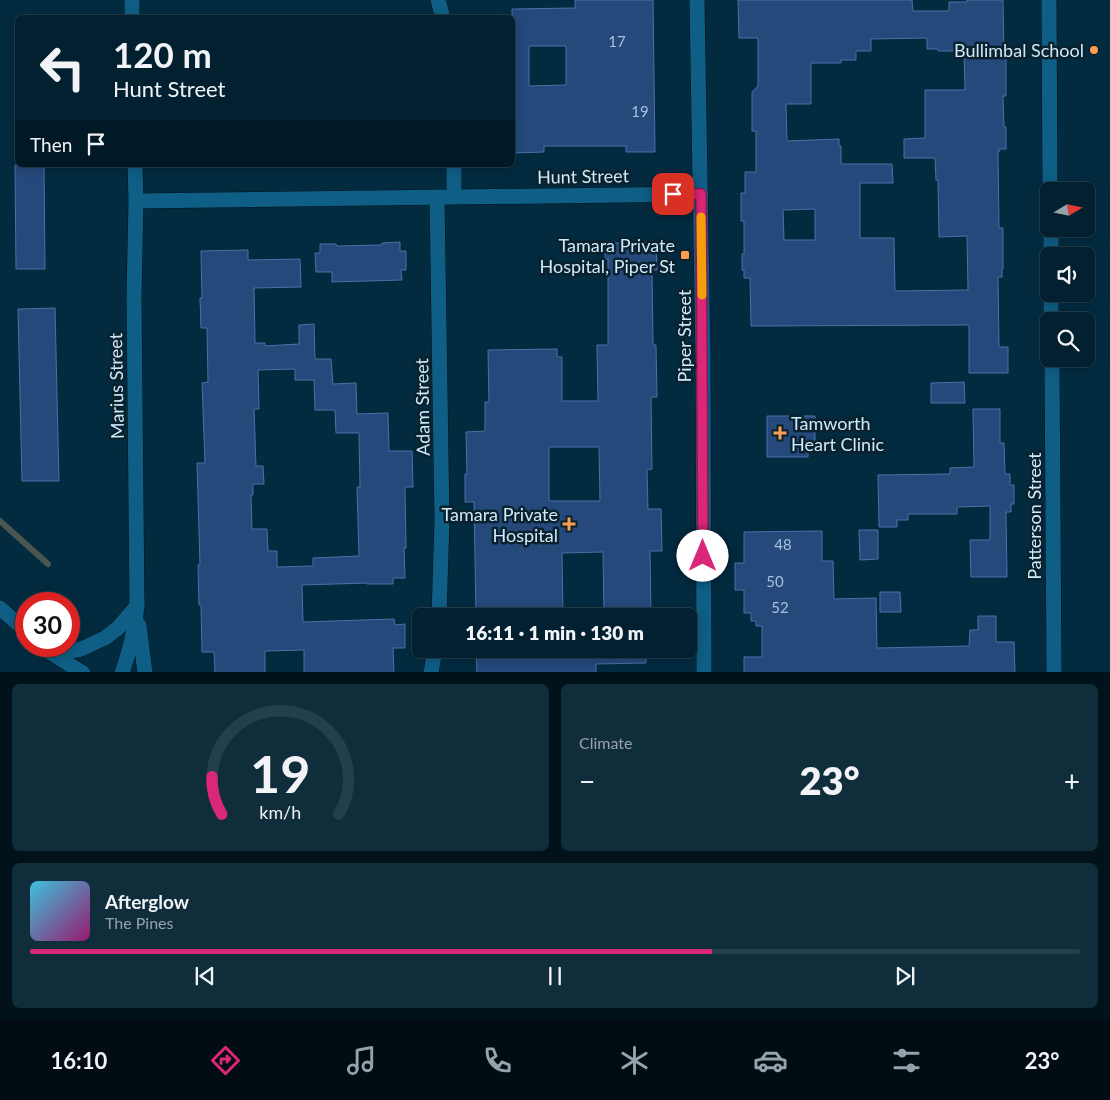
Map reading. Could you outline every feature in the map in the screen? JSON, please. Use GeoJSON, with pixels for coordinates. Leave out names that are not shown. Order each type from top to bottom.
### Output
{"type":"FeatureCollection","features":[{"type":"Feature","properties":{"kind":"street"},"geometry":{"type":"LineString","coordinates":[[132,0],[132,15]]}},
{"type":"Feature","properties":{"kind":"street"},"geometry":{"type":"LineString","coordinates":[[438,0],[442,15]]}},
{"type":"Feature","properties":{"kind":"street","name":"Piper Street"},"geometry":{"type":"LineString","coordinates":[[697,0],[701,194],[704,672]]}},
{"type":"Feature","properties":{"kind":"street"},"geometry":{"type":"LineString","coordinates":[[1049,0],[1050,182]]}},
{"type":"Feature","properties":{"kind":"street","name":"Marius Street"},"geometry":{"type":"LineString","coordinates":[[122,672],[131,645],[137,606],[134,297],[135,167]]}},
{"type":"Feature","properties":{"kind":"street"},"geometry":{"type":"LineString","coordinates":[[454,167],[454,196]]}},
{"type":"Feature","properties":{"kind":"street","name":"Hunt Street"},"geometry":{"type":"LineString","coordinates":[[136,201],[701,194]]}},
{"type":"Feature","properties":{"kind":"street","name":"Adam Street"},"geometry":{"type":"LineString","coordinates":[[437,196],[442,520],[439,608]]}},
{"type":"Feature","properties":{"kind":"street","name":"Patterson Street"},"geometry":{"type":"LineString","coordinates":[[1052,367],[1054,672]]}},
{"type":"Feature","properties":{"kind":"street"},"geometry":{"type":"LineString","coordinates":[[80,648],[106,638],[118,628],[137,606]]}},
{"type":"Feature","properties":{"kind":"street","name":"Marius Street"},"geometry":{"type":"LineString","coordinates":[[137,606],[145,672]]}},
{"type":"Feature","properties":{"kind":"street"},"geometry":{"type":"LineString","coordinates":[[0,608],[15,622]]}},
{"type":"Feature","properties":{"kind":"street"},"geometry":{"type":"LineString","coordinates":[[52,657],[63,672]]}},
{"type":"Feature","properties":{"kind":"street"},"geometry":{"type":"LineString","coordinates":[[59,657],[83,672]]}},
{"type":"Feature","properties":{"kind":"street"},"geometry":{"type":"LineString","coordinates":[[431,672],[433,658]]}},
{"type":"Feature","properties":{"kind":"building"},"geometry":{"type":"Polygon","coordinates":[[[575,0],[653,0],[655,152],[626,152],[626,146],[544,146],[544,152],[515,153],[515,15],[512,15],[512,9],[575,8],[575,0]],[[529,46],[529,86],[566,85],[566,46],[529,46]]]}},
{"type":"Feature","properties":{"kind":"building"},"geometry":{"type":"Polygon","coordinates":[[[738,0],[912,0],[913,11],[949,11],[949,2],[1003,0],[1006,96],[1003,96],[1006,149],[999,149],[1000,151],[998,151],[999,228],[1003,228],[1003,269],[1002,277],[998,277],[999,347],[1008,347],[1008,373],[969,373],[969,325],[751,326],[750,278],[744,278],[744,270],[742,270],[744,221],[741,221],[741,193],[745,193],[745,172],[756,172],[756,131],[752,131],[752,92],[758,86],[758,38],[739,38],[738,0]],[[927,38],[871,39],[871,51],[856,51],[856,60],[841,60],[841,63],[811,63],[811,104],[786,104],[787,141],[839,139],[841,164],[892,164],[893,183],[860,183],[860,238],[894,238],[895,291],[968,290],[967,236],[939,237],[938,180],[936,180],[935,158],[904,158],[904,139],[925,138],[925,90],[965,90],[964,51],[927,49],[927,38]],[[815,209],[783,210],[784,240],[815,240],[815,209]]]}},
{"type":"Feature","properties":{"kind":"building"},"geometry":{"type":"Polygon","coordinates":[[[15,167],[44,167],[45,269],[16,269],[15,167]]]}},
{"type":"Feature","properties":{"kind":"building"},"geometry":{"type":"Polygon","coordinates":[[[400,242],[400,251],[406,251],[406,270],[401,270],[402,280],[332,282],[332,272],[316,272],[315,253],[320,253],[320,244],[336,244],[337,246],[382,245],[382,243],[400,242]]]}},
{"type":"Feature","properties":{"kind":"building","name":"Tamara Private Hospital"},"geometry":{"type":"Polygon","coordinates":[[[605,243],[656,243],[657,270],[652,270],[653,345],[656,345],[657,397],[651,397],[652,469],[647,470],[648,509],[661,509],[662,551],[650,551],[651,608],[604,608],[603,552],[562,553],[563,608],[476,608],[474,502],[465,502],[465,474],[467,474],[466,432],[485,431],[485,402],[489,402],[488,350],[557,349],[557,357],[562,357],[562,401],[598,401],[597,345],[608,345],[608,259],[605,259],[605,243]],[[549,447],[549,501],[600,501],[599,447],[549,447]]]}},
{"type":"Feature","properties":{"kind":"building"},"geometry":{"type":"Polygon","coordinates":[[[248,250],[248,260],[300,259],[301,287],[254,288],[255,343],[265,343],[265,346],[299,344],[299,325],[314,324],[315,359],[331,359],[333,384],[356,383],[357,414],[388,413],[389,451],[412,451],[413,487],[405,487],[405,578],[393,578],[393,584],[302,585],[303,622],[394,619],[395,625],[405,624],[405,648],[393,648],[394,672],[304,672],[304,650],[265,651],[265,672],[215,672],[214,652],[202,652],[201,605],[199,605],[198,565],[200,565],[197,463],[205,463],[202,383],[208,382],[207,328],[201,328],[200,298],[202,298],[201,251],[248,250]],[[295,369],[258,370],[259,409],[254,409],[256,466],[263,466],[264,484],[253,484],[253,495],[251,495],[252,529],[267,529],[268,551],[277,551],[277,567],[313,566],[313,558],[359,556],[357,487],[360,487],[359,433],[336,433],[335,410],[315,410],[314,380],[295,380],[295,369]]]}},
{"type":"Feature","properties":{"kind":"building"},"geometry":{"type":"Polygon","coordinates":[[[55,308],[59,481],[22,481],[18,309],[55,308]]]}},
{"type":"Feature","properties":{"kind":"building"},"geometry":{"type":"Polygon","coordinates":[[[964,382],[965,403],[931,403],[931,383],[964,382]]]}},
{"type":"Feature","properties":{"kind":"building"},"geometry":{"type":"Polygon","coordinates":[[[973,409],[1000,409],[1000,443],[1004,443],[1005,474],[1010,474],[1010,485],[1014,485],[1014,504],[1011,504],[1011,512],[1006,512],[1007,577],[971,577],[970,540],[990,540],[990,506],[957,507],[957,514],[908,514],[908,520],[897,520],[897,527],[879,527],[878,475],[950,474],[950,468],[974,467],[973,409]]]}},
{"type":"Feature","properties":{"kind":"building"},"geometry":{"type":"Polygon","coordinates":[[[767,416],[815,416],[815,446],[808,446],[808,457],[767,457],[767,416]]]}},
{"type":"Feature","properties":{"kind":"building"},"geometry":{"type":"Polygon","coordinates":[[[859,530],[878,530],[878,559],[860,560],[859,530]]]}},
{"type":"Feature","properties":{"kind":"building"},"geometry":{"type":"Polygon","coordinates":[[[822,531],[822,561],[833,561],[834,599],[876,598],[877,648],[969,646],[970,630],[978,630],[978,616],[996,616],[996,642],[1014,642],[1015,672],[744,672],[744,657],[762,657],[762,626],[756,626],[756,621],[751,621],[751,613],[744,613],[744,590],[735,590],[735,563],[744,563],[744,532],[822,531]]]}},
{"type":"Feature","properties":{"kind":"building"},"geometry":{"type":"Polygon","coordinates":[[[880,592],[900,592],[901,612],[880,612],[880,592]]]}},
{"type":"Feature","properties":{"kind":"building"},"geometry":{"type":"Polygon","coordinates":[[[476,658],[646,658],[646,663],[596,664],[596,672],[477,672],[476,658]]]}},
{"type":"Feature","properties":{"kind":"waterway"},"geometry":{"type":"LineString","coordinates":[[0,521],[48,564]]}},
{"type":"Feature","properties":{"kind":"slow traffic"},"geometry":{"type":"LineString","coordinates":[[701,217],[702,295]]}},
{"type":"Feature","properties":{"kind":"place","name":"Bullimbal School"},"geometry":{"type":"Point","coordinates":[1094,50]}},
{"type":"Feature","properties":{"kind":"place","name":"Tamara Private Hospital, Piper St"},"geometry":{"type":"Point","coordinates":[685,255]}},
{"type":"Feature","properties":{"kind":"place","name":"Tamworth Heart Clinic"},"geometry":{"type":"Point","coordinates":[780,433]}},
{"type":"Feature","properties":{"kind":"place","name":"Tamara Private Hospital"},"geometry":{"type":"Point","coordinates":[569,524]}},
{"type":"Feature","properties":{"kind":"route"},"geometry":{"type":"LineString","coordinates":[[673,194],[701,194],[703,556]]}}]}
